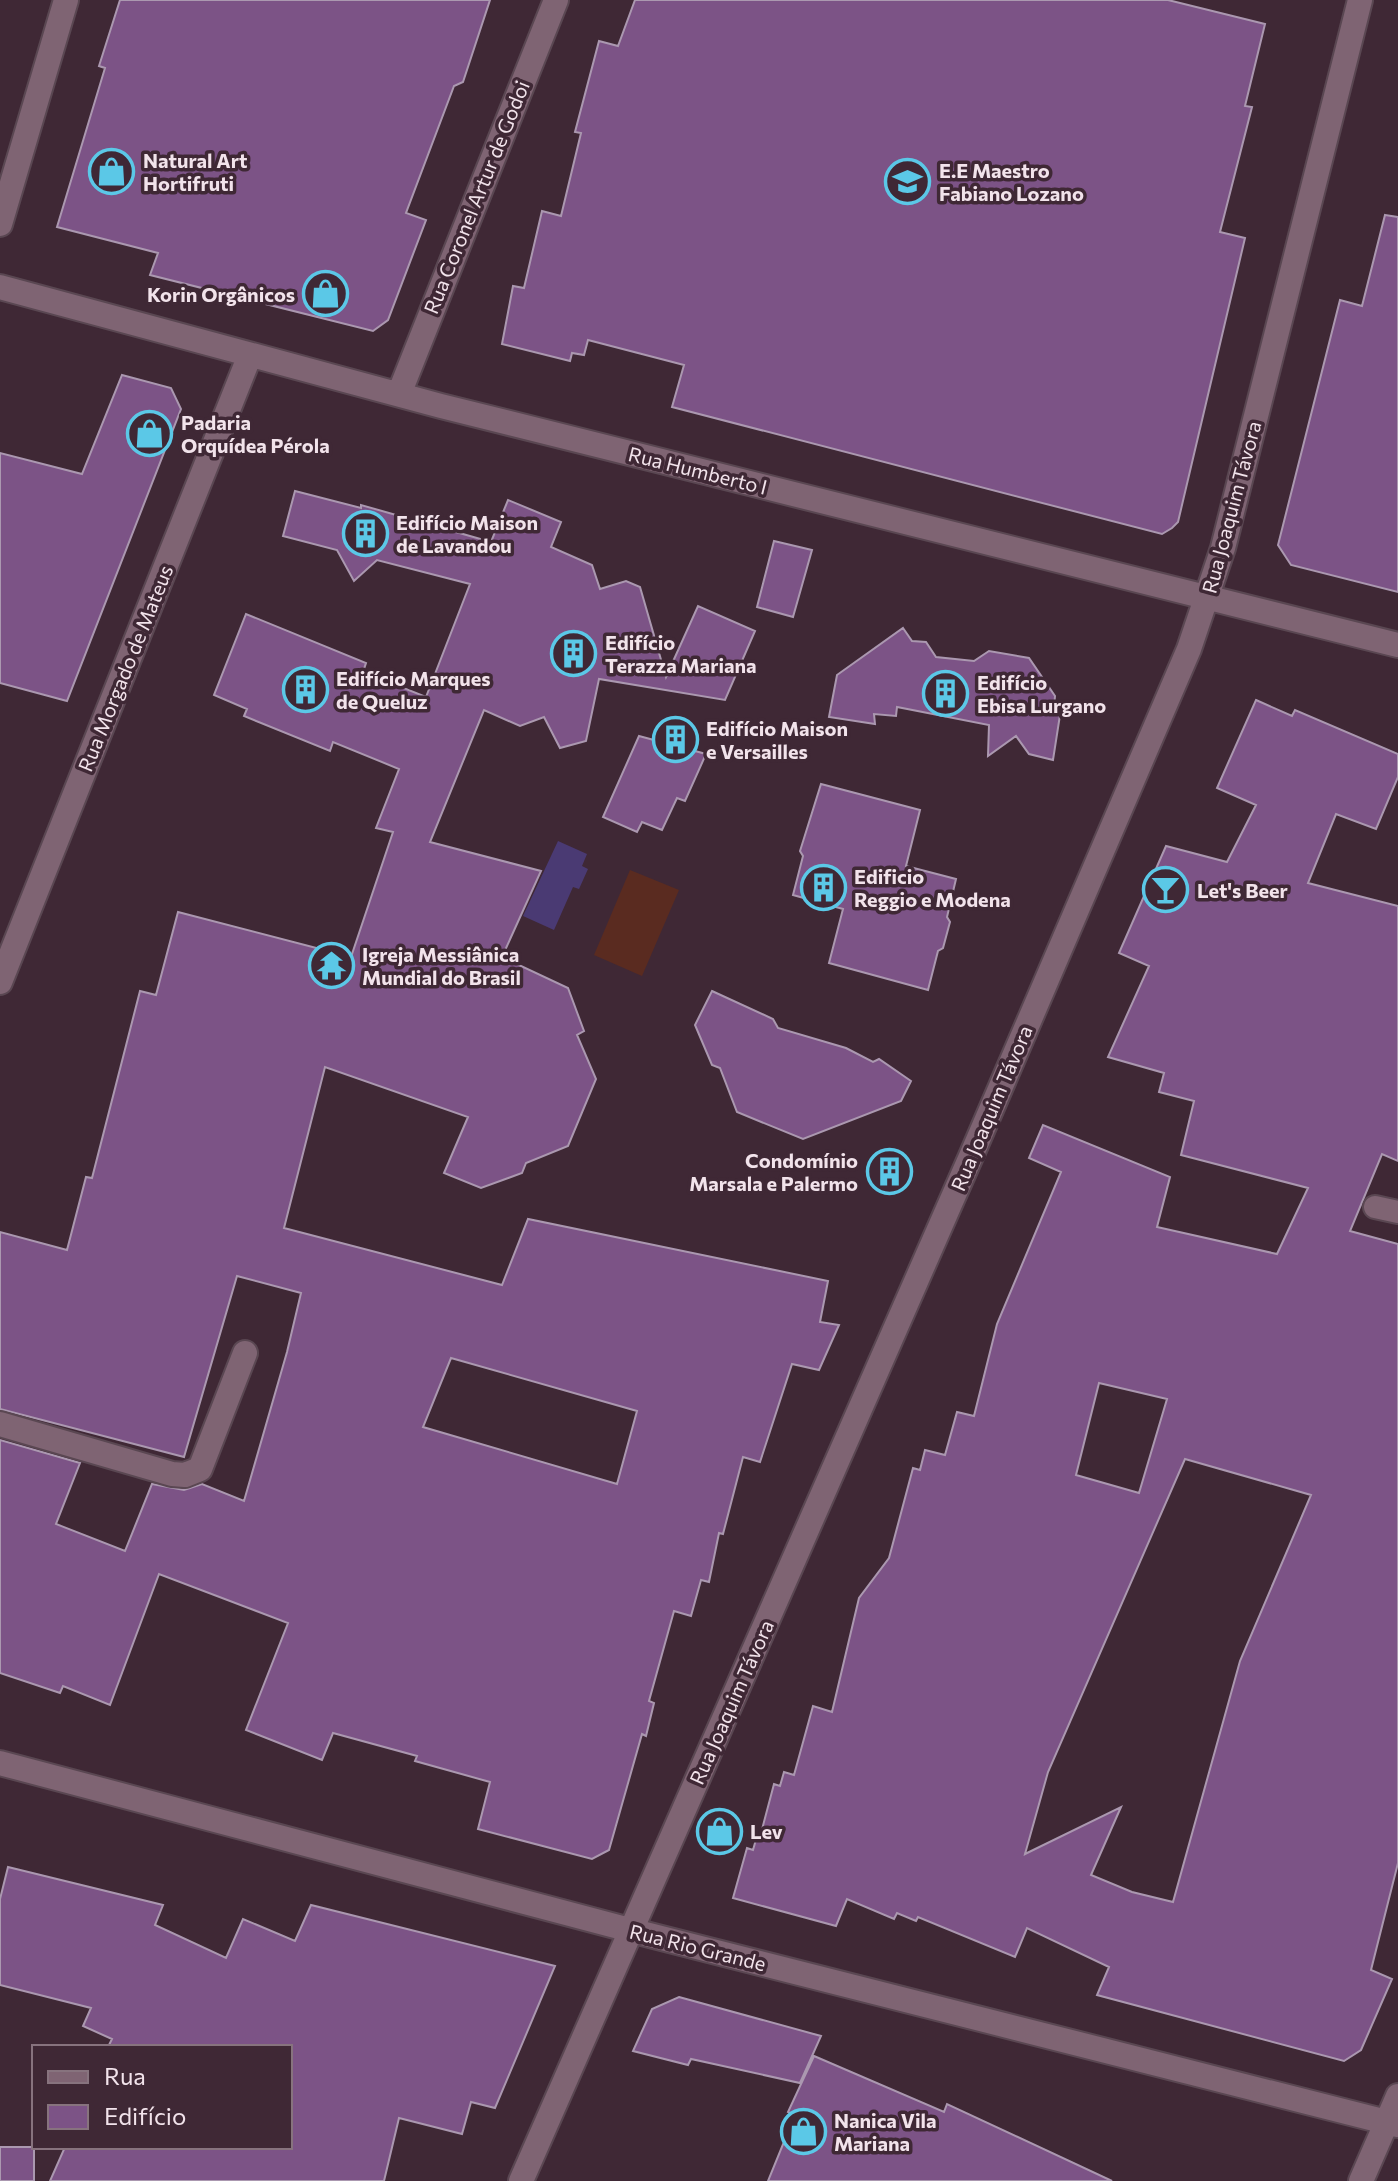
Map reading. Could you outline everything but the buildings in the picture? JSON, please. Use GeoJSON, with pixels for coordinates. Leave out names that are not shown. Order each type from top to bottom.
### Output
{"type":"FeatureCollection","features":[{"type":"Feature","properties":{"kind":"street"},"geometry":{"type":"LineString","coordinates":[[0,224],[66,0]]}},
{"type":"Feature","properties":{"kind":"street","name":"Rua Coronel Artur de Godoi"},"geometry":{"type":"LineString","coordinates":[[399,394],[556,0]]}},
{"type":"Feature","properties":{"kind":"street","name":"Rua Joaquim Távora"},"geometry":{"type":"LineString","coordinates":[[521,2181],[972,1154],[1208,598],[1360,0]]}},
{"type":"Feature","properties":{"kind":"street","name":"Rua Humberto I"},"geometry":{"type":"LineString","coordinates":[[0,287],[399,394],[1398,645]]}},
{"type":"Feature","properties":{"kind":"street","name":"Rua Morgado de Mateus"},"geometry":{"type":"LineString","coordinates":[[0,982],[250,355]]}},
{"type":"Feature","properties":{"kind":"street"},"geometry":{"type":"LineString","coordinates":[[0,1424],[172,1474],[193,1474],[200,1469],[245,1353]]}},
{"type":"Feature","properties":{"kind":"street","name":"Rua Rio Grande"},"geometry":{"type":"LineString","coordinates":[[0,1763],[630,1930],[1392,2123]]}},
{"type":"Feature","properties":{"kind":"street"},"geometry":{"type":"LineString","coordinates":[[1361,2181],[1392,2123],[1398,2096]]}},
{"type":"Feature","properties":{"kind":"lane"},"geometry":{"type":"LineString","coordinates":[[1375,1207],[1398,1212]]}},
{"type":"Feature","properties":{"kind":"shaded area"},"geometry":{"type":"Polygon","coordinates":[[[558,841],[587,854],[582,866],[588,869],[579,889],[573,887],[554,930],[523,916],[558,841]]]}},
{"type":"Feature","properties":{"kind":"shaded area"},"geometry":{"type":"Polygon","coordinates":[[[630,870],[679,890],[642,976],[594,955],[630,870]]]}},
{"type":"Feature","properties":{"kind":"place","name":"Natural Art Hortifruti"},"geometry":{"type":"Point","coordinates":[112,171]}},
{"type":"Feature","properties":{"kind":"place","name":"E.E Maestro Fabiano Lozano"},"geometry":{"type":"Point","coordinates":[908,182]}},
{"type":"Feature","properties":{"kind":"place","name":"Korin Orgânicos"},"geometry":{"type":"Point","coordinates":[326,294]}},
{"type":"Feature","properties":{"kind":"place","name":"Padaria Orquídea Pérola"},"geometry":{"type":"Point","coordinates":[150,433]}},
{"type":"Feature","properties":{"kind":"place","name":"Edifício Maison de Lavandou"},"geometry":{"type":"Point","coordinates":[365,533]}},
{"type":"Feature","properties":{"kind":"place","name":"Edifício Terazza Mariana"},"geometry":{"type":"Point","coordinates":[574,653]}},
{"type":"Feature","properties":{"kind":"place","name":"Edifício Marques de Queluz"},"geometry":{"type":"Point","coordinates":[305,690]}},
{"type":"Feature","properties":{"kind":"place","name":"Edifício Ebisa Lurgano"},"geometry":{"type":"Point","coordinates":[946,694]}},
{"type":"Feature","properties":{"kind":"place","name":"Edifício Maison e Versailles"},"geometry":{"type":"Point","coordinates":[675,739]}},
{"type":"Feature","properties":{"kind":"place","name":"Edificio Reggio e Modena"},"geometry":{"type":"Point","coordinates":[823,887]}},
{"type":"Feature","properties":{"kind":"place","name":"Let's Beer"},"geometry":{"type":"Point","coordinates":[1166,890]}},
{"type":"Feature","properties":{"kind":"place","name":"Igreja Messiânica Mundial do Brasil"},"geometry":{"type":"Point","coordinates":[331,966]}},
{"type":"Feature","properties":{"kind":"place","name":"Condomínio Marsala e Palermo"},"geometry":{"type":"Point","coordinates":[889,1172]}},
{"type":"Feature","properties":{"kind":"place","name":"Lev"},"geometry":{"type":"Point","coordinates":[719,1831]}},
{"type":"Feature","properties":{"kind":"place","name":"Nanica Vila Mariana"},"geometry":{"type":"Point","coordinates":[803,2132]}}]}
